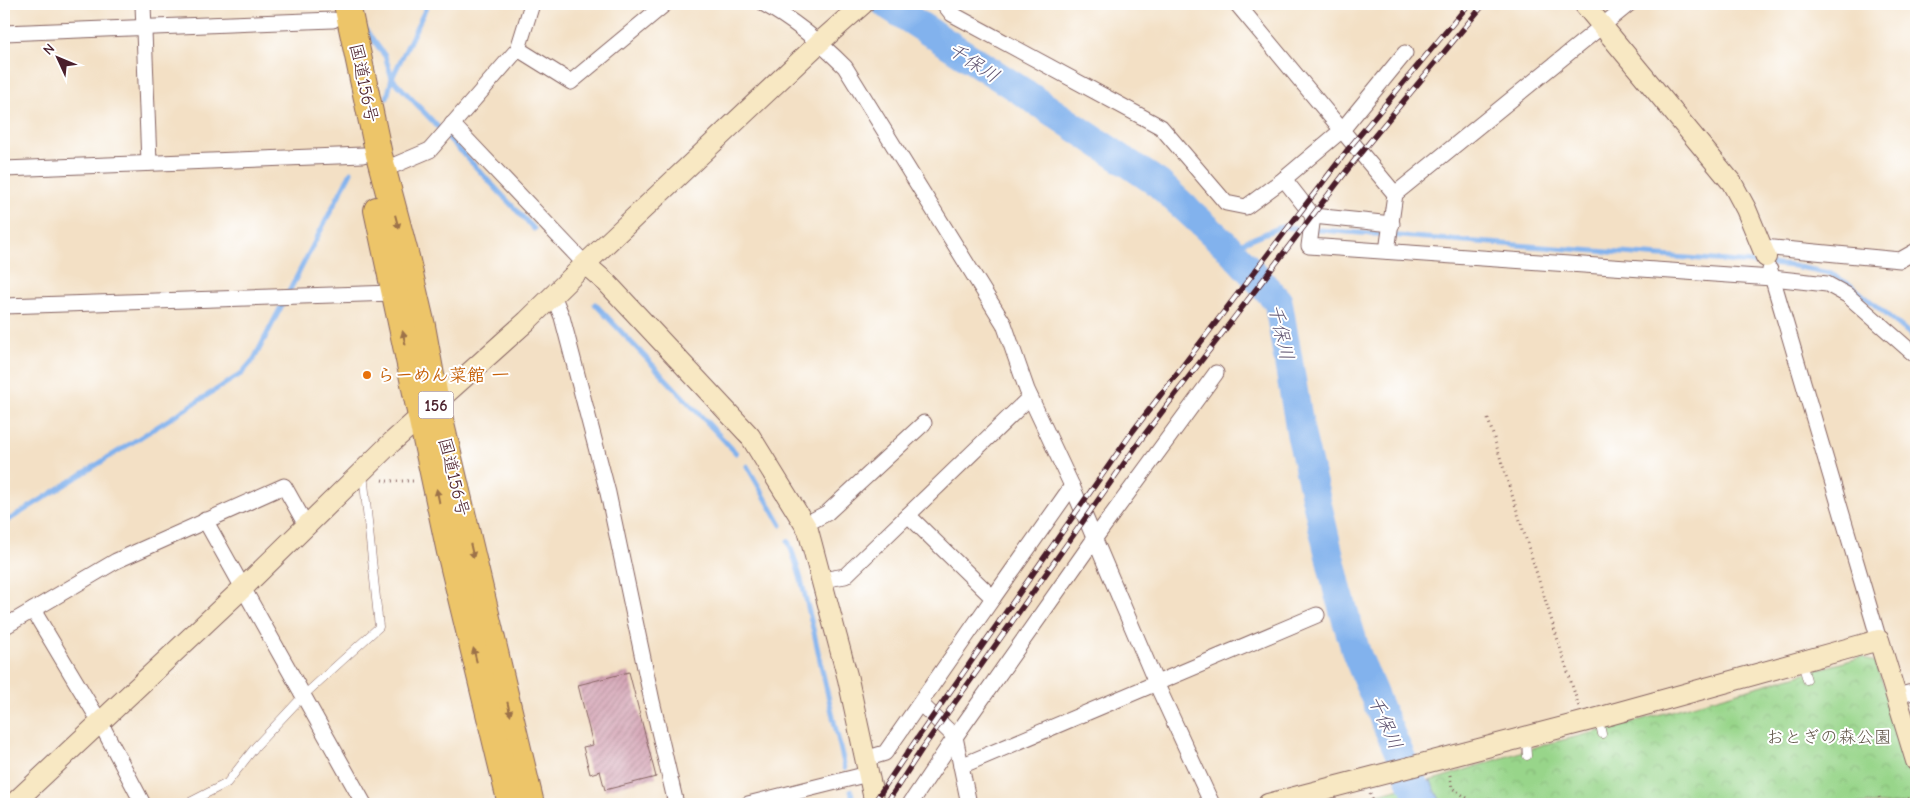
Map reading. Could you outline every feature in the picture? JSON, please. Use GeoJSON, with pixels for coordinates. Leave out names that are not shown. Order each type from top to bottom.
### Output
{"type":"FeatureCollection","features":[{"type":"Feature","properties":{"kind":"highway","name":"国道156号"},"geometry":{"type":"LineString","coordinates":[[336,9],[373,162],[422,326],[428,410],[450,552],[511,804]]}},
{"type":"Feature","properties":{"kind":"highway","name":"国道156号"},"geometry":{"type":"LineString","coordinates":[[373,162],[394,293],[428,410],[531,804]]}},
{"type":"Feature","properties":{"kind":"street"},"geometry":{"type":"LineString","coordinates":[[143,4],[149,163]]}},
{"type":"Feature","properties":{"kind":"street"},"geometry":{"type":"LineString","coordinates":[[4,169],[149,163],[373,162],[430,150],[518,49],[532,4]]}},
{"type":"Feature","properties":{"kind":"street"},"geometry":{"type":"LineString","coordinates":[[518,49],[571,82],[665,4]]}},
{"type":"Feature","properties":{"kind":"street"},"geometry":{"type":"LineString","coordinates":[[764,4],[788,17],[820,42],[846,67],[1004,324],[1030,397],[1072,486],[1156,683],[1212,804]]}},
{"type":"Feature","properties":{"kind":"street"},"geometry":{"type":"LineString","coordinates":[[13,804],[243,588],[363,469],[527,321],[820,42],[863,4]]}},
{"type":"Feature","properties":{"kind":"street"},"geometry":{"type":"LineString","coordinates":[[944,4],[952,14],[1161,127],[1226,203],[1246,207],[1284,179],[1342,130],[1405,52]]}},
{"type":"Feature","properties":{"kind":"street"},"geometry":{"type":"LineString","coordinates":[[1237,4],[1395,194],[1387,251]]}},
{"type":"Feature","properties":{"kind":"street"},"geometry":{"type":"LineString","coordinates":[[1584,4],[1732,183],[1746,209],[1768,263],[1916,761]]}},
{"type":"Feature","properties":{"kind":"street"},"geometry":{"type":"LineString","coordinates":[[1395,194],[1629,4]]}},
{"type":"Feature","properties":{"kind":"street"},"geometry":{"type":"LineString","coordinates":[[4,33],[144,27],[336,9]]}},
{"type":"Feature","properties":{"kind":"street"},"geometry":{"type":"LineString","coordinates":[[452,124],[585,264],[607,283],[750,436],[808,530],[848,679],[875,804]]}},
{"type":"Feature","properties":{"kind":"street"},"geometry":{"type":"LineString","coordinates":[[1284,179],[1313,216],[1309,246],[1387,251],[1768,263],[1900,260],[1916,251]]}},
{"type":"Feature","properties":{"kind":"street"},"geometry":{"type":"LineString","coordinates":[[1313,216],[1392,224]]}},
{"type":"Feature","properties":{"kind":"street"},"geometry":{"type":"LineString","coordinates":[[1768,263],[1827,284],[1847,295],[1916,356]]}},
{"type":"Feature","properties":{"kind":"street"},"geometry":{"type":"LineString","coordinates":[[4,306],[394,293]]}},
{"type":"Feature","properties":{"kind":"street"},"geometry":{"type":"LineString","coordinates":[[553,295],[562,317],[608,493],[676,804]]}},
{"type":"Feature","properties":{"kind":"street"},"geometry":{"type":"LineString","coordinates":[[910,804],[1095,538],[1216,373]]}},
{"type":"Feature","properties":{"kind":"street"},"geometry":{"type":"LineString","coordinates":[[822,580],[845,576],[1030,397]]}},
{"type":"Feature","properties":{"kind":"street"},"geometry":{"type":"LineString","coordinates":[[804,524],[827,513],[924,423]]}},
{"type":"Feature","properties":{"kind":"street"},"geometry":{"type":"LineString","coordinates":[[4,627],[116,561],[284,486],[306,525]]}},
{"type":"Feature","properties":{"kind":"street"},"geometry":{"type":"LineString","coordinates":[[748,804],[866,766],[885,753],[1072,486]]}},
{"type":"Feature","properties":{"kind":"street"},"geometry":{"type":"LineString","coordinates":[[908,515],[993,598]]}},
{"type":"Feature","properties":{"kind":"street"},"geometry":{"type":"LineString","coordinates":[[205,520],[364,804]]}},
{"type":"Feature","properties":{"kind":"street"},"geometry":{"type":"LineString","coordinates":[[33,610],[100,722],[143,804]]}},
{"type":"Feature","properties":{"kind":"street"},"geometry":{"type":"LineString","coordinates":[[961,766],[1317,615]]}},
{"type":"Feature","properties":{"kind":"street"},"geometry":{"type":"LineString","coordinates":[[1268,804],[1526,736],[1594,724],[1805,671],[1879,640]]}},
{"type":"Feature","properties":{"kind":"street"},"geometry":{"type":"LineString","coordinates":[[1897,696],[1916,691]]}},
{"type":"Feature","properties":{"kind":"street"},"geometry":{"type":"LineString","coordinates":[[921,704],[955,737],[969,804]]}},
{"type":"Feature","properties":{"kind":"lane"},"geometry":{"type":"LineString","coordinates":[[186,804],[227,783],[256,746],[303,696],[378,627],[363,469]]}},
{"type":"Feature","properties":{"kind":"lane"},"geometry":{"type":"LineString","coordinates":[[1526,736],[1527,756]]}},
{"type":"Feature","properties":{"kind":"path"},"geometry":{"type":"LineString","coordinates":[[1488,419],[1594,724]]}},
{"type":"Feature","properties":{"kind":"path"},"geometry":{"type":"LineString","coordinates":[[382,480],[422,480]]}},
{"type":"Feature","properties":{"kind":"path"},"geometry":{"type":"LineString","coordinates":[[1440,759],[1452,788],[1476,804]]}},
{"type":"Feature","properties":{"kind":"path"},"geometry":{"type":"LineString","coordinates":[[1878,797],[1880,804]]}},
{"type":"Feature","properties":{"kind":"path"},"geometry":{"type":"LineString","coordinates":[[1889,804],[1916,797]]}},
{"type":"Feature","properties":{"kind":"green space","name":"おとぎの森公園"},"geometry":{"type":"Polygon","coordinates":[[[1862,657],[1875,663],[1884,686],[1916,795],[1916,804],[1338,804],[1440,778],[1542,745],[1608,729],[1862,657]]]}},
{"type":"Feature","properties":{"kind":"water"},"geometry":{"type":"Polygon","coordinates":[[[1431,781],[1442,804],[1408,804],[1402,788],[1431,781]]]}},
{"type":"Feature","properties":{"kind":"building"},"geometry":{"type":"Polygon","coordinates":[[[629,672],[656,777],[605,790],[600,771],[590,774],[583,747],[593,745],[578,685],[629,672]]]}},
{"type":"Feature","properties":{"kind":"waterway"},"geometry":{"type":"LineString","coordinates":[[387,98],[392,78],[428,4]]}},
{"type":"Feature","properties":{"kind":"waterway","name":"千保川"},"geometry":{"type":"LineString","coordinates":[[886,4],[1026,94],[1159,184],[1229,248],[1278,301],[1301,435],[1338,592],[1357,655],[1422,804]]}},
{"type":"Feature","properties":{"kind":"waterway"},"geometry":{"type":"LineString","coordinates":[[363,26],[385,56],[392,78],[534,229]]}},
{"type":"Feature","properties":{"kind":"waterway"},"geometry":{"type":"LineString","coordinates":[[4,523],[241,374],[254,359],[351,172]]}},
{"type":"Feature","properties":{"kind":"waterway"},"geometry":{"type":"LineString","coordinates":[[1229,248],[1281,227],[1793,266],[1829,273],[1852,286],[1916,339]]}},
{"type":"Feature","properties":{"kind":"waterway"},"geometry":{"type":"LineString","coordinates":[[595,304],[736,453]]}},
{"type":"Feature","properties":{"kind":"waterway"},"geometry":{"type":"LineString","coordinates":[[747,466],[781,525]]}},
{"type":"Feature","properties":{"kind":"waterway"},"geometry":{"type":"LineString","coordinates":[[788,541],[797,565],[845,768]]}},
{"type":"Feature","properties":{"kind":"waterway"},"geometry":{"type":"LineString","coordinates":[[851,791],[854,804]]}},
{"type":"Feature","properties":{"kind":"railway"},"geometry":{"type":"LineString","coordinates":[[873,804],[1133,431],[1349,148],[1469,4]]}},
{"type":"Feature","properties":{"kind":"railway"},"geometry":{"type":"LineString","coordinates":[[886,804],[922,749],[1142,438],[1358,156],[1484,4]]}},
{"type":"Feature","properties":{"kind":"place","name":"らーめん菜館 一"},"geometry":{"type":"Point","coordinates":[367,375]}}]}
